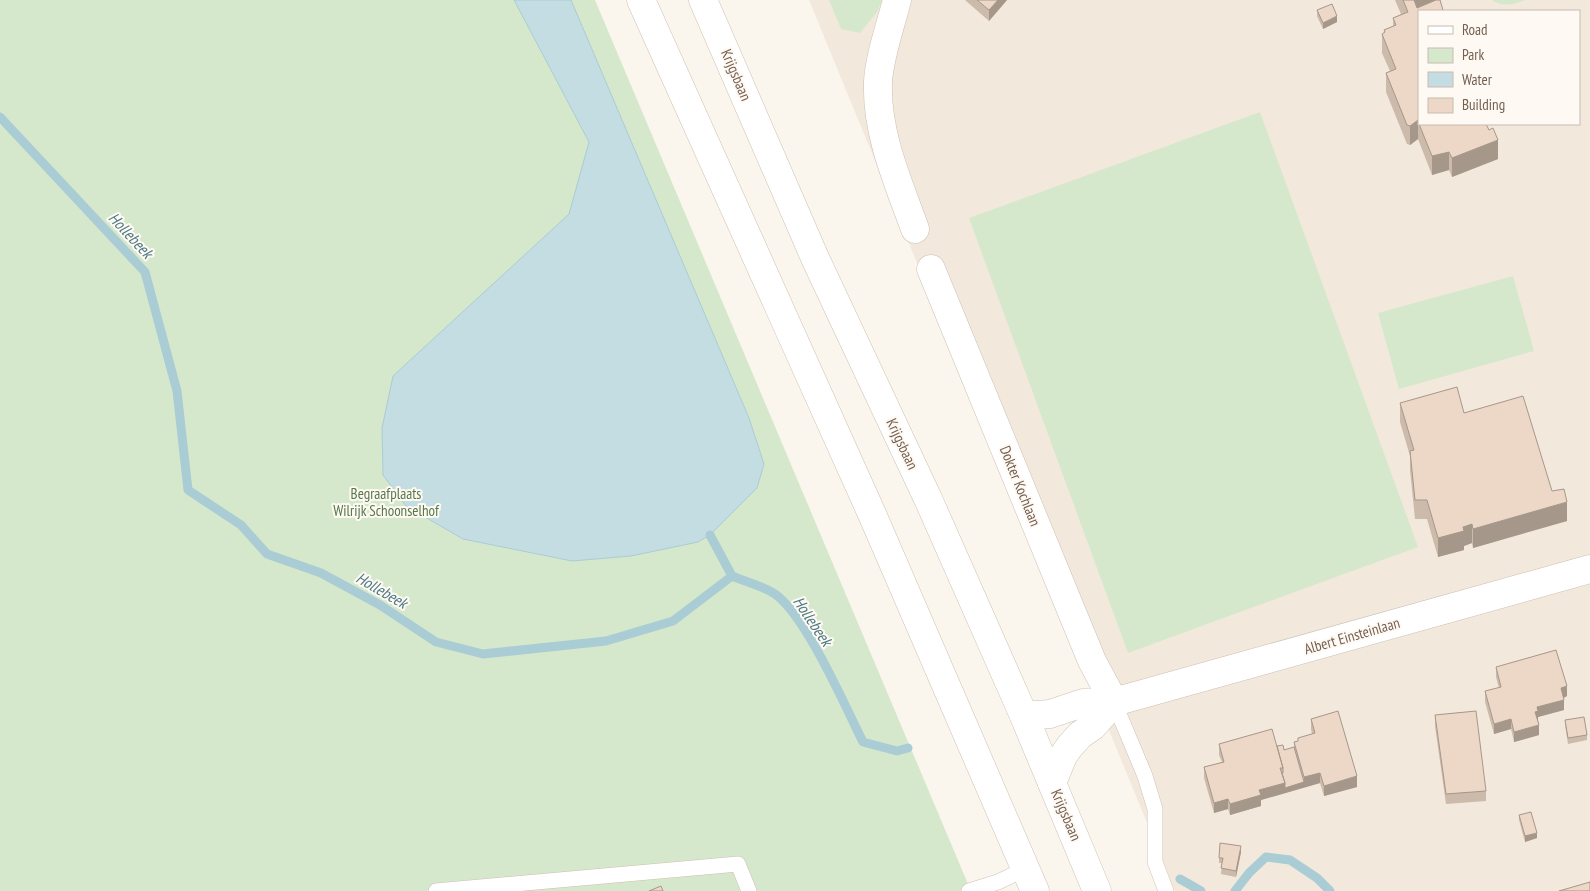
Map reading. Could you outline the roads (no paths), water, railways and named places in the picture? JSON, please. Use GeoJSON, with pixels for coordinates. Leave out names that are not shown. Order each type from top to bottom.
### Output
{"type":"FeatureCollection","features":[{"type":"Feature","properties":{"kind":"main road"},"geometry":{"type":"LineString","coordinates":[[641,0],[868,505],[1030,880]]}},
{"type":"Feature","properties":{"kind":"main road","name":"Krijgsbaan"},"geometry":{"type":"LineString","coordinates":[[703,0],[815,258],[929,501],[1024,716],[1097,891]]}},
{"type":"Feature","properties":{"kind":"main road"},"geometry":{"type":"LineString","coordinates":[[897,0],[878,81],[883,131],[894,173],[916,229]]}},
{"type":"Feature","properties":{"kind":"main road","name":"Dokter Kochlaan"},"geometry":{"type":"LineString","coordinates":[[931,269],[1092,660],[1114,702]]}},
{"type":"Feature","properties":{"kind":"main road","name":"Albert Einsteinlaan"},"geometry":{"type":"LineString","coordinates":[[1024,716],[1050,714],[1083,704],[1114,702],[1590,569]]}},
{"type":"Feature","properties":{"kind":"main road"},"geometry":{"type":"LineString","coordinates":[[1052,782],[1063,756],[1070,746],[1080,735],[1093,726],[1114,702]]}},
{"type":"Feature","properties":{"kind":"lane"},"geometry":{"type":"LineString","coordinates":[[1114,702],[1145,776],[1156,809],[1155,862],[1166,891]]}},
{"type":"Feature","properties":{"kind":"lane"},"geometry":{"type":"LineString","coordinates":[[436,891],[738,864],[749,891]]}},
{"type":"Feature","properties":{"kind":"lane"},"geometry":{"type":"LineString","coordinates":[[969,891],[998,882],[1030,880]]}},
{"type":"Feature","properties":{"kind":"water"},"geometry":{"type":"Polygon","coordinates":[[[514,0],[571,0],[749,418],[764,464],[757,488],[710,535],[698,542],[631,556],[572,561],[463,539],[406,506],[383,475],[382,428],[393,376],[569,214],[589,142],[514,0]]]}},
{"type":"Feature","properties":{"kind":"waterway","name":"Hollebeek"},"geometry":{"type":"LineString","coordinates":[[0,117],[145,272],[177,391],[188,490],[241,525],[267,554],[321,573],[380,605],[436,642],[483,654],[606,641],[673,621],[732,576],[770,591],[787,605],[812,641],[863,742],[897,751],[908,748]]}},
{"type":"Feature","properties":{"kind":"waterway"},"geometry":{"type":"LineString","coordinates":[[710,535],[732,576]]}},
{"type":"Feature","properties":{"kind":"waterway","name":"Hollebeek"},"geometry":{"type":"LineString","coordinates":[[1235,891],[1249,873],[1266,857],[1290,860],[1317,878],[1330,891]]}},
{"type":"Feature","properties":{"kind":"waterway","name":"Hollebeek"},"geometry":{"type":"LineString","coordinates":[[1180,879],[1201,891]]}},
{"type":"Feature","properties":{"kind":"park label","name":"Begraafplaats Wilrijk Schoonselhof"},"geometry":{"type":"Point","coordinates":[386,502]}}]}
